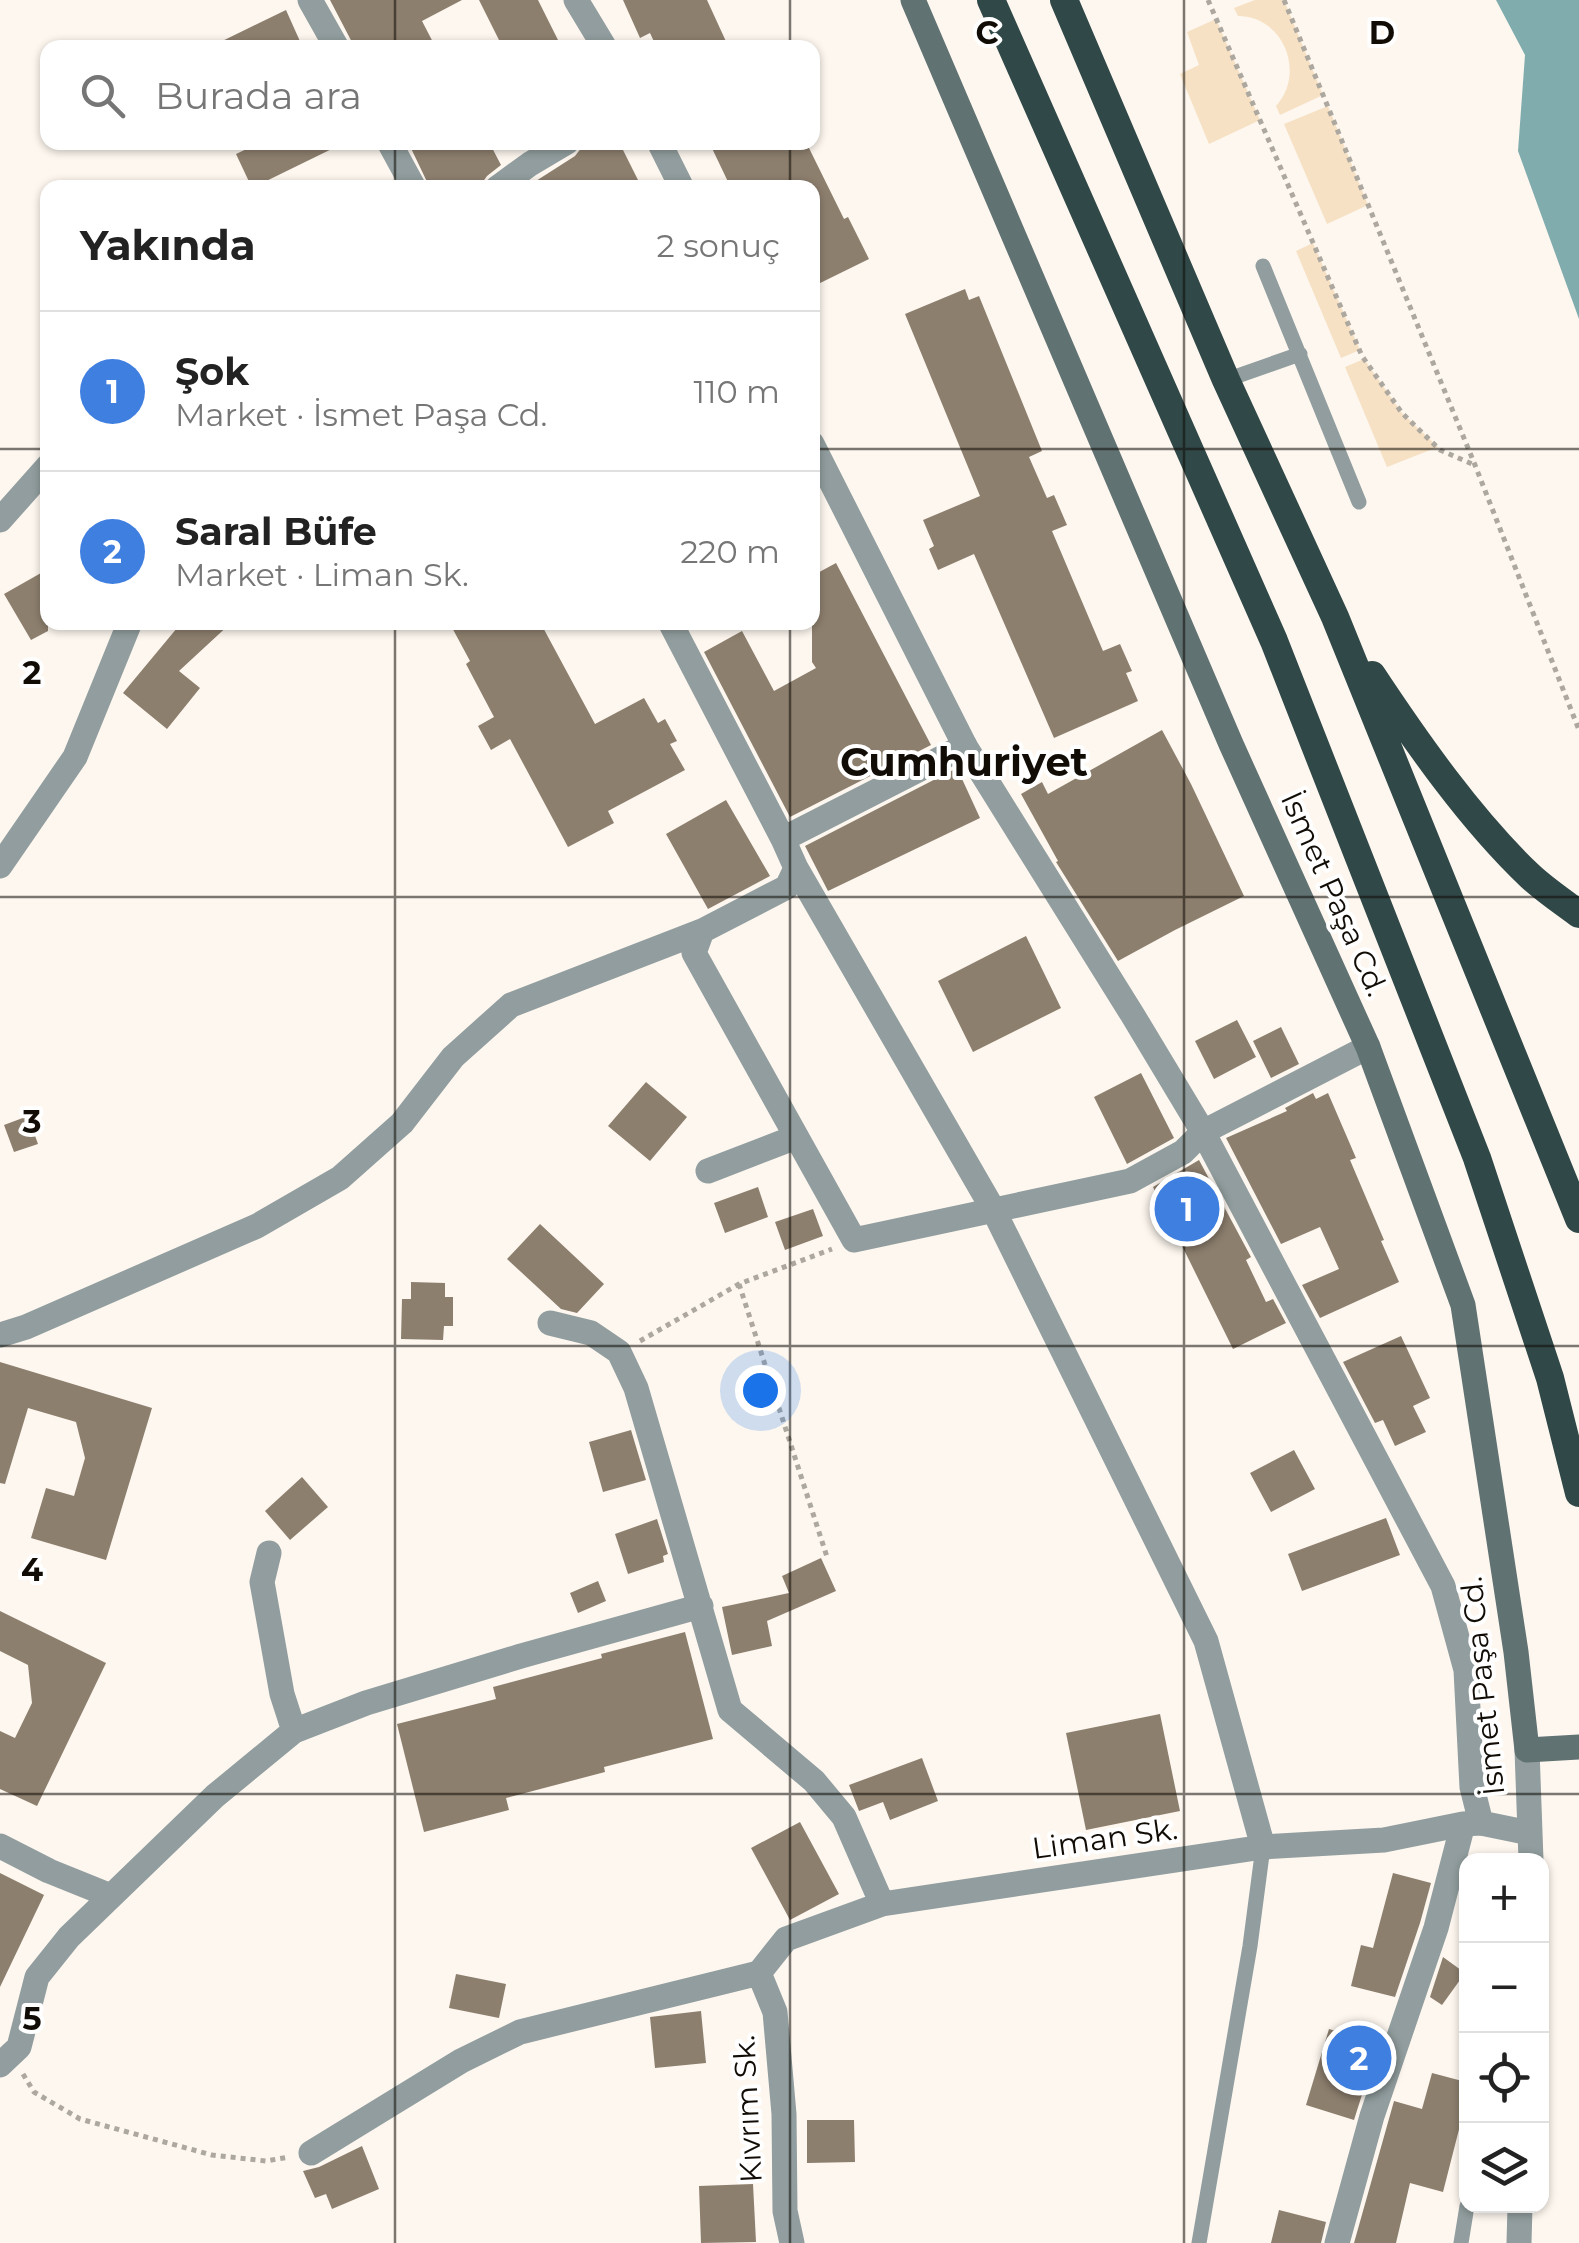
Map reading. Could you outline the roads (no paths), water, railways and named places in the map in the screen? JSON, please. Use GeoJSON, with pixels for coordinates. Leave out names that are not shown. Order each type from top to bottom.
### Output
{"type":"FeatureCollection","features":[{"type":"Feature","properties":{"kind":"highway"},"geometry":{"type":"LineString","coordinates":[[991,0],[1274,641],[1477,1158],[1550,1378],[1579,1493]]}},
{"type":"Feature","properties":{"kind":"highway"},"geometry":{"type":"LineString","coordinates":[[1064,0],[1226,380],[1336,618],[1579,1219]]}},
{"type":"Feature","properties":{"kind":"highway"},"geometry":{"type":"LineString","coordinates":[[1336,618],[1394,709],[1480,824],[1532,878],[1579,914]]}},
{"type":"Feature","properties":{"kind":"main road","name":"İsmet Paşa Cd."},"geometry":{"type":"LineString","coordinates":[[913,0],[1231,744],[1368,1047],[1463,1305],[1516,1652],[1526,1750]]}},
{"type":"Feature","properties":{"kind":"main road"},"geometry":{"type":"LineString","coordinates":[[1526,1750],[1579,1747]]}},
{"type":"Feature","properties":{"kind":"street"},"geometry":{"type":"LineString","coordinates":[[310,0],[332,40]]}},
{"type":"Feature","properties":{"kind":"street"},"geometry":{"type":"LineString","coordinates":[[576,0],[600,40]]}},
{"type":"Feature","properties":{"kind":"street"},"geometry":{"type":"LineString","coordinates":[[393,150],[410,180]]}},
{"type":"Feature","properties":{"kind":"street"},"geometry":{"type":"LineString","coordinates":[[508,180],[554,150]]}},
{"type":"Feature","properties":{"kind":"street"},"geometry":{"type":"LineString","coordinates":[[664,150],[678,180]]}},
{"type":"Feature","properties":{"kind":"street"},"geometry":{"type":"LineString","coordinates":[[820,460],[965,746],[1202,1132],[1443,1586],[1466,1670],[1472,1823],[1372,2116],[1338,2243]]}},
{"type":"Feature","properties":{"kind":"street"},"geometry":{"type":"LineString","coordinates":[[0,520],[40,475]]}},
{"type":"Feature","properties":{"kind":"street"},"geometry":{"type":"LineString","coordinates":[[0,866],[75,757],[127,630]]}},
{"type":"Feature","properties":{"kind":"street"},"geometry":{"type":"LineString","coordinates":[[674,630],[796,868],[994,1211],[1206,1641],[1263,1847]]}},
{"type":"Feature","properties":{"kind":"street"},"geometry":{"type":"LineString","coordinates":[[783,839],[965,746]]}},
{"type":"Feature","properties":{"kind":"street"},"geometry":{"type":"LineString","coordinates":[[0,1335],[257,1226],[340,1178],[402,1123],[453,1057],[511,1005],[702,931],[787,886],[796,868]]}},
{"type":"Feature","properties":{"kind":"street"},"geometry":{"type":"LineString","coordinates":[[702,931],[694,953],[854,1240],[1130,1181],[1183,1152],[1202,1132],[1368,1047]]}},
{"type":"Feature","properties":{"kind":"street"},"geometry":{"type":"LineString","coordinates":[[708,1171],[796,1138]]}},
{"type":"Feature","properties":{"kind":"street"},"geometry":{"type":"LineString","coordinates":[[550,1324],[591,1333],[619,1352],[636,1388],[730,1710],[814,1780],[844,1817],[882,1904]]}},
{"type":"Feature","properties":{"kind":"street"},"geometry":{"type":"LineString","coordinates":[[269,1553],[262,1582],[282,1694],[294,1731]]}},
{"type":"Feature","properties":{"kind":"street"},"geometry":{"type":"LineString","coordinates":[[5,2060],[19,2047],[37,1978],[69,1937],[215,1796],[294,1731],[366,1703],[701,1606]]}},
{"type":"Feature","properties":{"kind":"street","name":"İsmet Paşa Cd."},"geometry":{"type":"LineString","coordinates":[[1526,1750],[1531,1853]]}},
{"type":"Feature","properties":{"kind":"street"},"geometry":{"type":"LineString","coordinates":[[1472,1823],[1530,1833]]}},
{"type":"Feature","properties":{"kind":"street","name":"Liman Sk."},"geometry":{"type":"LineString","coordinates":[[759,1973],[786,1939],[882,1904],[1263,1847],[1384,1840],[1472,1823]]}},
{"type":"Feature","properties":{"kind":"street"},"geometry":{"type":"LineString","coordinates":[[0,1846],[111,1896]]}},
{"type":"Feature","properties":{"kind":"street"},"geometry":{"type":"LineString","coordinates":[[312,2153],[461,2061],[520,2032],[759,1973]]}},
{"type":"Feature","properties":{"kind":"street","name":"Kıvrım Sk."},"geometry":{"type":"LineString","coordinates":[[759,1973],[774,2012],[784,2114],[786,2211],[792,2243]]}},
{"type":"Feature","properties":{"kind":"street"},"geometry":{"type":"LineString","coordinates":[[1518,2243],[1520,2213]]}},
{"type":"Feature","properties":{"kind":"lane"},"geometry":{"type":"LineString","coordinates":[[1264,266],[1359,502]]}},
{"type":"Feature","properties":{"kind":"lane"},"geometry":{"type":"LineString","coordinates":[[1226,380],[1300,354]]}},
{"type":"Feature","properties":{"kind":"lane"},"geometry":{"type":"LineString","coordinates":[[1199,2243],[1263,1847]]}},
{"type":"Feature","properties":{"kind":"lane"},"geometry":{"type":"LineString","coordinates":[[1460,2243],[1466,2213]]}},
{"type":"Feature","properties":{"kind":"water"},"geometry":{"type":"Polygon","coordinates":[[[1496,0],[1579,0],[1579,319],[1518,151],[1525,55],[1496,0]]]}},
{"type":"Feature","properties":{"kind":"place","name":"Şok"},"geometry":{"type":"Point","coordinates":[1187,1209]}},
{"type":"Feature","properties":{"kind":"place","name":"Saral Büfe"},"geometry":{"type":"Point","coordinates":[1359,2058]}},
{"type":"Feature","properties":{"kind":"district","name":"Cumhuriyet"},"geometry":{"type":"Point","coordinates":[964,762]}}]}
